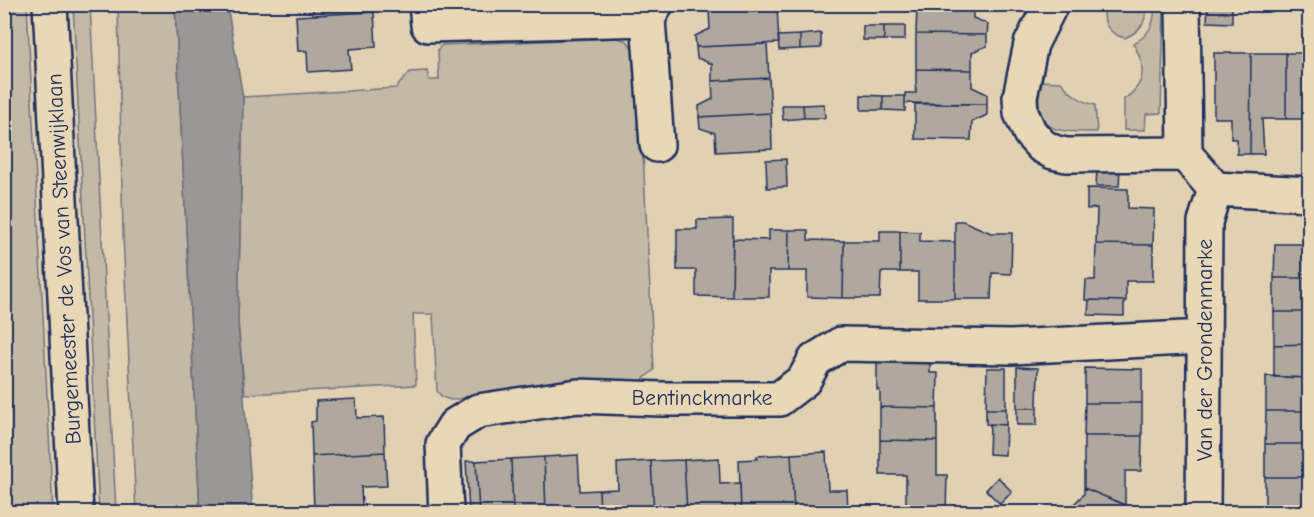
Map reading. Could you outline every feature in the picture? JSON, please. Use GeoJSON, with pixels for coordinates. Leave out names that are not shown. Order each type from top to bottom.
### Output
{"type":"FeatureCollection","features":[{"type":"Feature","properties":{"kind":"street","name":"Burgemeester de Vos van Steenwijklaan"},"geometry":{"type":"LineString","coordinates":[[50,4],[76,513]]}},
{"type":"Feature","properties":{"kind":"street"},"geometry":{"type":"LineString","coordinates":[[426,4],[428,25],[652,12],[657,145]]}},
{"type":"Feature","properties":{"kind":"street"},"geometry":{"type":"LineString","coordinates":[[1051,4],[1031,44],[1020,97],[1021,113],[1030,133],[1042,146],[1066,155],[1185,154]]}},
{"type":"Feature","properties":{"kind":"street"},"geometry":{"type":"LineString","coordinates":[[1183,4],[1185,154],[1215,189],[1310,194]]}},
{"type":"Feature","properties":{"kind":"street","name":"Van der Grondenmarke"},"geometry":{"type":"LineString","coordinates":[[1203,513],[1205,222],[1215,189]]}},
{"type":"Feature","properties":{"kind":"street","name":"Bentinckmarke"},"geometry":{"type":"LineString","coordinates":[[446,513],[443,444],[455,425],[478,411],[578,396],[779,399],[804,380],[816,360],[841,344],[1011,347],[1204,337]]}},
{"type":"Feature","properties":{"kind":"shaded area"},"geometry":{"type":"Polygon","coordinates":[[[1106,4],[1145,5],[1146,11],[1142,25],[1125,38],[1119,36],[1107,26],[1104,16],[1106,4]]]}},
{"type":"Feature","properties":{"kind":"shaded area"},"geometry":{"type":"Polygon","coordinates":[[[4,5],[27,5],[53,512],[5,512],[4,5]]]}},
{"type":"Feature","properties":{"kind":"shaded area"},"geometry":{"type":"Polygon","coordinates":[[[73,5],[90,5],[116,512],[99,512],[73,5]]]}},
{"type":"Feature","properties":{"kind":"shaded area"},"geometry":{"type":"Polygon","coordinates":[[[118,5],[175,5],[200,512],[136,512],[123,235],[118,5]]]}},
{"type":"Feature","properties":{"kind":"shaded area"},"geometry":{"type":"Polygon","coordinates":[[[175,5],[227,5],[243,97],[238,322],[253,512],[200,512],[175,5]]]}},
{"type":"Feature","properties":{"kind":"shaded area"},"geometry":{"type":"Polygon","coordinates":[[[1154,5],[1164,5],[1161,113],[1146,114],[1145,130],[1124,130],[1124,99],[1137,87],[1142,74],[1140,59],[1133,43],[1143,37],[1150,28],[1154,17],[1154,5]]]}},
{"type":"Feature","properties":{"kind":"shaded area"},"geometry":{"type":"Polygon","coordinates":[[[617,38],[627,41],[638,55],[654,370],[642,380],[576,382],[451,400],[442,397],[437,391],[433,314],[413,314],[416,385],[245,394],[238,322],[243,97],[396,88],[410,72],[427,71],[429,80],[439,80],[438,49],[442,45],[617,38]]]}},
{"type":"Feature","properties":{"kind":"shaded area"},"geometry":{"type":"Polygon","coordinates":[[[1039,81],[1061,82],[1076,96],[1095,105],[1097,132],[1058,130],[1050,126],[1040,111],[1039,81]]]}},
{"type":"Feature","properties":{"kind":"building"},"geometry":{"type":"Polygon","coordinates":[[[312,4],[374,4],[374,12],[313,15],[312,4]]]}},
{"type":"Feature","properties":{"kind":"building"},"geometry":{"type":"Polygon","coordinates":[[[730,4],[763,4],[763,8],[777,7],[779,43],[696,47],[695,36],[710,29],[709,10],[729,9],[730,4]]]}},
{"type":"Feature","properties":{"kind":"building"},"geometry":{"type":"Polygon","coordinates":[[[917,4],[973,4],[973,18],[988,24],[987,35],[916,34],[917,4]]]}},
{"type":"Feature","properties":{"kind":"building"},"geometry":{"type":"Polygon","coordinates":[[[1208,4],[1232,4],[1232,23],[1207,22],[1208,4]]]}},
{"type":"Feature","properties":{"kind":"building"},"geometry":{"type":"Polygon","coordinates":[[[374,12],[376,47],[349,49],[351,69],[308,72],[307,51],[298,51],[296,16],[374,12]]]}},
{"type":"Feature","properties":{"kind":"building"},"geometry":{"type":"Polygon","coordinates":[[[863,26],[884,26],[884,40],[863,40],[863,26]]]}},
{"type":"Feature","properties":{"kind":"building"},"geometry":{"type":"Polygon","coordinates":[[[884,26],[905,26],[905,40],[884,40],[884,26]]]}},
{"type":"Feature","properties":{"kind":"building"},"geometry":{"type":"Polygon","coordinates":[[[821,33],[821,48],[800,49],[800,35],[821,33]]]}},
{"type":"Feature","properties":{"kind":"building"},"geometry":{"type":"Polygon","coordinates":[[[916,34],[987,35],[987,46],[972,52],[972,70],[916,69],[916,34]]]}},
{"type":"Feature","properties":{"kind":"building"},"geometry":{"type":"Polygon","coordinates":[[[800,35],[800,49],[779,50],[778,36],[800,35]]]}},
{"type":"Feature","properties":{"kind":"building"},"geometry":{"type":"Polygon","coordinates":[[[767,44],[769,78],[712,81],[712,64],[697,58],[696,47],[767,44]]]}},
{"type":"Feature","properties":{"kind":"building"},"geometry":{"type":"Polygon","coordinates":[[[1214,53],[1251,53],[1250,154],[1237,154],[1237,139],[1231,139],[1231,118],[1214,118],[1214,53]]]}},
{"type":"Feature","properties":{"kind":"building"},"geometry":{"type":"Polygon","coordinates":[[[1251,53],[1286,53],[1286,119],[1262,119],[1264,154],[1250,154],[1251,53]]]}},
{"type":"Feature","properties":{"kind":"building"},"geometry":{"type":"Polygon","coordinates":[[[1286,53],[1310,53],[1310,119],[1286,119],[1286,53]]]}},
{"type":"Feature","properties":{"kind":"building"},"geometry":{"type":"Polygon","coordinates":[[[916,69],[972,70],[972,87],[987,94],[987,104],[905,103],[905,93],[916,93],[916,69]]]}},
{"type":"Feature","properties":{"kind":"building"},"geometry":{"type":"Polygon","coordinates":[[[769,78],[771,113],[699,117],[699,106],[713,99],[712,81],[769,78]]]}},
{"type":"Feature","properties":{"kind":"building"},"geometry":{"type":"Polygon","coordinates":[[[861,95],[883,96],[883,110],[861,110],[861,95]]]}},
{"type":"Feature","properties":{"kind":"building"},"geometry":{"type":"Polygon","coordinates":[[[883,96],[905,96],[905,111],[883,110],[883,96]]]}},
{"type":"Feature","properties":{"kind":"building"},"geometry":{"type":"Polygon","coordinates":[[[824,104],[825,118],[804,118],[803,105],[824,104]]]}},
{"type":"Feature","properties":{"kind":"building"},"geometry":{"type":"Polygon","coordinates":[[[915,104],[987,104],[987,115],[972,122],[971,140],[915,139],[915,104]]]}},
{"type":"Feature","properties":{"kind":"building"},"geometry":{"type":"Polygon","coordinates":[[[782,105],[803,105],[804,118],[783,120],[782,105]]]}},
{"type":"Feature","properties":{"kind":"building"},"geometry":{"type":"Polygon","coordinates":[[[771,113],[772,149],[716,152],[715,133],[700,128],[699,117],[771,113]]]}},
{"type":"Feature","properties":{"kind":"building"},"geometry":{"type":"Polygon","coordinates":[[[786,159],[787,187],[767,188],[766,160],[786,159]]]}},
{"type":"Feature","properties":{"kind":"building"},"geometry":{"type":"Polygon","coordinates":[[[1097,169],[1120,169],[1119,186],[1096,186],[1097,169]]]}},
{"type":"Feature","properties":{"kind":"building"},"geometry":{"type":"Polygon","coordinates":[[[1087,188],[1128,189],[1128,208],[1154,209],[1153,245],[1096,244],[1097,208],[1087,209],[1087,188]]]}},
{"type":"Feature","properties":{"kind":"building"},"geometry":{"type":"Polygon","coordinates":[[[733,219],[732,297],[696,296],[696,270],[677,270],[677,229],[697,229],[697,220],[733,219]]]}},
{"type":"Feature","properties":{"kind":"building"},"geometry":{"type":"Polygon","coordinates":[[[955,221],[963,221],[991,233],[1012,233],[1011,274],[992,273],[991,299],[955,299],[955,221]]]}},
{"type":"Feature","properties":{"kind":"building"},"geometry":{"type":"Polygon","coordinates":[[[769,230],[789,230],[788,271],[769,271],[769,297],[732,297],[733,239],[769,240],[769,230]]]}},
{"type":"Feature","properties":{"kind":"building"},"geometry":{"type":"Polygon","coordinates":[[[789,230],[808,230],[808,240],[844,241],[843,298],[807,297],[807,271],[788,271],[789,230]]]}},
{"type":"Feature","properties":{"kind":"building"},"geometry":{"type":"Polygon","coordinates":[[[880,231],[900,231],[900,272],[881,272],[880,298],[843,298],[844,241],[880,241],[880,231]]]}},
{"type":"Feature","properties":{"kind":"building"},"geometry":{"type":"Polygon","coordinates":[[[900,231],[920,232],[920,241],[955,242],[955,299],[918,299],[918,272],[900,272],[900,231]]]}},
{"type":"Feature","properties":{"kind":"building"},"geometry":{"type":"Polygon","coordinates":[[[1096,244],[1153,245],[1153,281],[1126,281],[1126,301],[1085,300],[1086,280],[1095,280],[1096,244]]]}},
{"type":"Feature","properties":{"kind":"building"},"geometry":{"type":"Polygon","coordinates":[[[1275,244],[1310,244],[1310,278],[1274,278],[1275,244]]]}},
{"type":"Feature","properties":{"kind":"building"},"geometry":{"type":"Polygon","coordinates":[[[1274,278],[1310,278],[1310,312],[1274,312],[1274,278]]]}},
{"type":"Feature","properties":{"kind":"building"},"geometry":{"type":"Polygon","coordinates":[[[1089,300],[1124,301],[1124,316],[1088,315],[1089,300]]]}},
{"type":"Feature","properties":{"kind":"building"},"geometry":{"type":"Polygon","coordinates":[[[1274,312],[1310,312],[1310,344],[1274,345],[1274,312]]]}},
{"type":"Feature","properties":{"kind":"building"},"geometry":{"type":"Polygon","coordinates":[[[1310,344],[1310,378],[1274,377],[1274,345],[1310,344]]]}},
{"type":"Feature","properties":{"kind":"building"},"geometry":{"type":"Polygon","coordinates":[[[877,357],[930,357],[930,373],[938,373],[937,408],[880,407],[880,390],[877,390],[877,357]]]}},
{"type":"Feature","properties":{"kind":"building"},"geometry":{"type":"Polygon","coordinates":[[[1017,367],[1038,368],[1037,408],[1017,408],[1017,367]]]}},
{"type":"Feature","properties":{"kind":"building"},"geometry":{"type":"Polygon","coordinates":[[[987,368],[1006,368],[1006,409],[986,409],[987,368]]]}},
{"type":"Feature","properties":{"kind":"building"},"geometry":{"type":"Polygon","coordinates":[[[1085,368],[1142,369],[1142,403],[1085,403],[1085,368]]]}},
{"type":"Feature","properties":{"kind":"building"},"geometry":{"type":"Polygon","coordinates":[[[1266,376],[1310,378],[1310,411],[1266,411],[1266,376]]]}},
{"type":"Feature","properties":{"kind":"building"},"geometry":{"type":"Polygon","coordinates":[[[356,399],[357,418],[384,417],[385,452],[312,456],[311,422],[316,421],[316,401],[356,399]]]}},
{"type":"Feature","properties":{"kind":"building"},"geometry":{"type":"Polygon","coordinates":[[[1085,403],[1142,403],[1142,436],[1084,436],[1085,403]]]}},
{"type":"Feature","properties":{"kind":"building"},"geometry":{"type":"Polygon","coordinates":[[[880,407],[937,408],[937,441],[880,440],[880,407]]]}},
{"type":"Feature","properties":{"kind":"building"},"geometry":{"type":"Polygon","coordinates":[[[1017,408],[1037,408],[1037,425],[1017,425],[1017,408]]]}},
{"type":"Feature","properties":{"kind":"building"},"geometry":{"type":"Polygon","coordinates":[[[986,409],[1006,409],[1006,425],[986,424],[986,409]]]}},
{"type":"Feature","properties":{"kind":"building"},"geometry":{"type":"Polygon","coordinates":[[[1266,411],[1310,411],[1310,444],[1265,444],[1266,411]]]}},
{"type":"Feature","properties":{"kind":"building"},"geometry":{"type":"Polygon","coordinates":[[[990,424],[1006,425],[1005,455],[989,454],[990,424]]]}},
{"type":"Feature","properties":{"kind":"building"},"geometry":{"type":"Polygon","coordinates":[[[1084,436],[1142,436],[1141,471],[1125,471],[1125,505],[1084,488],[1084,436]]]}},
{"type":"Feature","properties":{"kind":"building"},"geometry":{"type":"Polygon","coordinates":[[[880,440],[937,441],[937,475],[947,475],[946,512],[906,512],[906,475],[880,475],[880,440]]]}},
{"type":"Feature","properties":{"kind":"building"},"geometry":{"type":"Polygon","coordinates":[[[1265,444],[1310,444],[1310,477],[1265,477],[1265,444]]]}},
{"type":"Feature","properties":{"kind":"building"},"geometry":{"type":"Polygon","coordinates":[[[385,452],[387,486],[361,487],[362,506],[314,509],[312,456],[385,452]]]}},
{"type":"Feature","properties":{"kind":"building"},"geometry":{"type":"Polygon","coordinates":[[[826,452],[828,490],[847,490],[848,512],[794,512],[791,454],[826,452]]]}},
{"type":"Feature","properties":{"kind":"building"},"geometry":{"type":"Polygon","coordinates":[[[791,454],[794,512],[741,512],[739,460],[757,459],[757,456],[791,454]]]}},
{"type":"Feature","properties":{"kind":"building"},"geometry":{"type":"Polygon","coordinates":[[[578,455],[580,491],[599,490],[600,512],[546,512],[544,457],[578,455]]]}},
{"type":"Feature","properties":{"kind":"building"},"geometry":{"type":"Polygon","coordinates":[[[544,457],[546,512],[513,512],[511,459],[544,457]]]}},
{"type":"Feature","properties":{"kind":"building"},"geometry":{"type":"Polygon","coordinates":[[[719,458],[720,484],[740,483],[741,512],[687,512],[684,460],[719,458]]]}},
{"type":"Feature","properties":{"kind":"building"},"geometry":{"type":"Polygon","coordinates":[[[511,459],[513,512],[479,512],[476,461],[511,459]]]}},
{"type":"Feature","properties":{"kind":"building"},"geometry":{"type":"Polygon","coordinates":[[[684,460],[687,512],[654,512],[651,461],[684,460]]]}},
{"type":"Feature","properties":{"kind":"building"},"geometry":{"type":"Polygon","coordinates":[[[466,461],[476,461],[479,512],[469,512],[466,461]]]}},
{"type":"Feature","properties":{"kind":"building"},"geometry":{"type":"Polygon","coordinates":[[[651,461],[654,512],[600,512],[599,490],[618,489],[617,463],[651,461]]]}},
{"type":"Feature","properties":{"kind":"building"},"geometry":{"type":"Polygon","coordinates":[[[998,477],[1012,492],[1000,504],[986,490],[998,477]]]}},
{"type":"Feature","properties":{"kind":"building"},"geometry":{"type":"Polygon","coordinates":[[[1265,477],[1310,477],[1310,512],[1265,511],[1265,477]]]}},
{"type":"Feature","properties":{"kind":"building"},"geometry":{"type":"Polygon","coordinates":[[[1084,488],[1125,505],[1124,511],[1079,512],[1081,511],[1074,504],[1084,494],[1084,488]]]}},
{"type":"Feature","properties":{"kind":"building"},"geometry":{"type":"Polygon","coordinates":[[[362,506],[362,512],[314,512],[314,509],[362,506]]]}}]}
